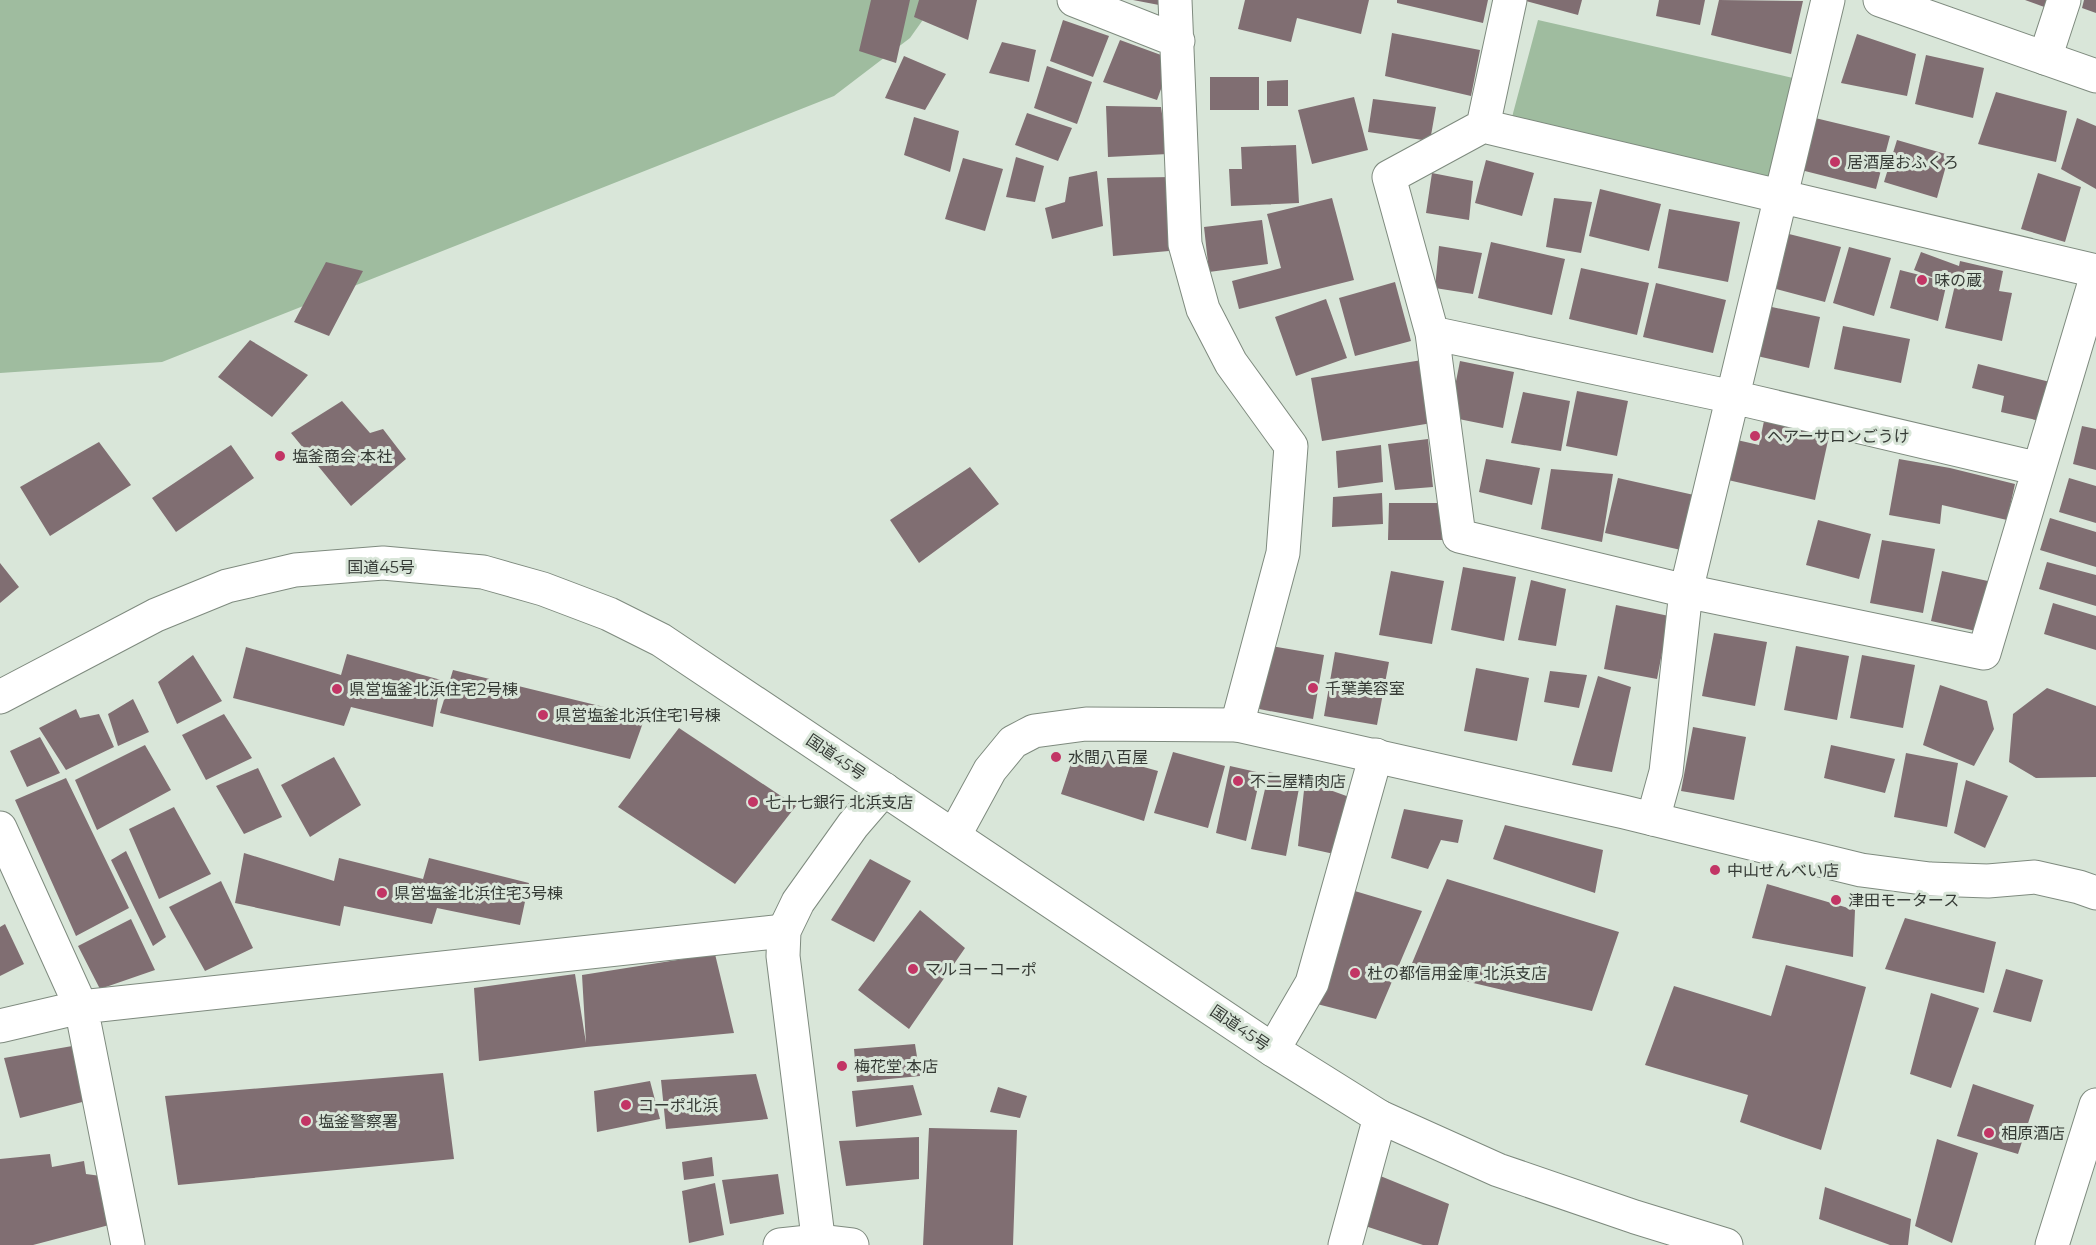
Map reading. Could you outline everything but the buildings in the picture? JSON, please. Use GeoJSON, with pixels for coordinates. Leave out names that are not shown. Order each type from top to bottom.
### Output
{"type":"FeatureCollection","features":[{"type":"Feature","properties":{"kind":"main road"},"geometry":{"type":"LineString","coordinates":[[1074,0],[1178,41]]}},
{"type":"Feature","properties":{"kind":"main road"},"geometry":{"type":"LineString","coordinates":[[1175,0],[1185,244],[1203,309],[1231,363],[1291,446],[1283,553],[1237,725]]}},
{"type":"Feature","properties":{"kind":"main road"},"geometry":{"type":"LineString","coordinates":[[1483,126],[1510,0]]}},
{"type":"Feature","properties":{"kind":"main road"},"geometry":{"type":"LineString","coordinates":[[1653,819],[1666,772],[1686,591],[1828,0]]}},
{"type":"Feature","properties":{"kind":"main road"},"geometry":{"type":"LineString","coordinates":[[1880,0],[1921,7],[2045,58],[2096,76]]}},
{"type":"Feature","properties":{"kind":"main road"},"geometry":{"type":"LineString","coordinates":[[2045,58],[2064,0]]}},
{"type":"Feature","properties":{"kind":"main road"},"geometry":{"type":"LineString","coordinates":[[2096,271],[1483,126],[1389,177],[1432,333],[1459,536],[1686,591],[1984,653],[2096,278]]}},
{"type":"Feature","properties":{"kind":"main road"},"geometry":{"type":"LineString","coordinates":[[1432,333],[1733,397],[2039,469]]}},
{"type":"Feature","properties":{"kind":"main road","name":"国道45号"},"geometry":{"type":"LineString","coordinates":[[0,697],[156,615],[227,586],[295,570],[383,563],[483,572],[543,589],[609,614],[661,640],[1273,1050],[1380,1117],[1498,1170],[1635,1217],[1726,1245]]}},
{"type":"Feature","properties":{"kind":"main road"},"geometry":{"type":"LineString","coordinates":[[954,836],[990,770],[1012,742],[1034,730],[1086,724],[1237,725],[1653,819],[1861,870],[1930,879],[1988,881],[2035,877],[2096,892]]}},
{"type":"Feature","properties":{"kind":"main road"},"geometry":{"type":"LineString","coordinates":[[1273,1050],[1312,983],[1376,755]]}},
{"type":"Feature","properties":{"kind":"main road"},"geometry":{"type":"LineString","coordinates":[[819,1243],[783,956],[784,931],[798,902],[853,825],[884,789]]}},
{"type":"Feature","properties":{"kind":"main road"},"geometry":{"type":"LineString","coordinates":[[0,828],[81,1007],[128,1245]]}},
{"type":"Feature","properties":{"kind":"main road"},"geometry":{"type":"LineString","coordinates":[[0,1026],[81,1007],[784,931]]}},
{"type":"Feature","properties":{"kind":"main road"},"geometry":{"type":"LineString","coordinates":[[2052,1245],[2096,1105]]}},
{"type":"Feature","properties":{"kind":"main road"},"geometry":{"type":"LineString","coordinates":[[1345,1245],[1380,1117]]}},
{"type":"Feature","properties":{"kind":"main road"},"geometry":{"type":"LineString","coordinates":[[780,1245],[819,1243],[852,1245]]}},
{"type":"Feature","properties":{"kind":"green space"},"geometry":{"type":"Polygon","coordinates":[[[0,0],[937,0],[910,38],[834,96],[162,362],[0,373],[0,0]]]}},
{"type":"Feature","properties":{"kind":"green space"},"geometry":{"type":"Polygon","coordinates":[[[1538,20],[1793,78],[1765,193],[1508,132],[1538,20]]]}},
{"type":"Feature","properties":{"kind":"place","name":"居酒屋おふくろ"},"geometry":{"type":"Point","coordinates":[1835,162]}},
{"type":"Feature","properties":{"kind":"place","name":"味の蔵"},"geometry":{"type":"Point","coordinates":[1922,280]}},
{"type":"Feature","properties":{"kind":"place","name":"ヘアーサロンごうけ"},"geometry":{"type":"Point","coordinates":[1755,436]}},
{"type":"Feature","properties":{"kind":"place","name":"塩釜商会 本社"},"geometry":{"type":"Point","coordinates":[280,456]}},
{"type":"Feature","properties":{"kind":"place","name":"千葉美容室"},"geometry":{"type":"Point","coordinates":[1313,688]}},
{"type":"Feature","properties":{"kind":"place","name":"県営塩釜北浜住宅2号棟"},"geometry":{"type":"Point","coordinates":[337,689]}},
{"type":"Feature","properties":{"kind":"place","name":"県営塩釜北浜住宅1号棟"},"geometry":{"type":"Point","coordinates":[543,715]}},
{"type":"Feature","properties":{"kind":"place","name":"水間八百屋"},"geometry":{"type":"Point","coordinates":[1056,757]}},
{"type":"Feature","properties":{"kind":"place","name":"不二屋精肉店"},"geometry":{"type":"Point","coordinates":[1238,781]}},
{"type":"Feature","properties":{"kind":"place","name":"七十七銀行 北浜支店"},"geometry":{"type":"Point","coordinates":[753,802]}},
{"type":"Feature","properties":{"kind":"place","name":"中山せんべい店"},"geometry":{"type":"Point","coordinates":[1715,870]}},
{"type":"Feature","properties":{"kind":"place","name":"県営塩釜北浜住宅3号棟"},"geometry":{"type":"Point","coordinates":[382,893]}},
{"type":"Feature","properties":{"kind":"place","name":"津田モータース"},"geometry":{"type":"Point","coordinates":[1836,900]}},
{"type":"Feature","properties":{"kind":"place","name":"マルヨーコーポ"},"geometry":{"type":"Point","coordinates":[913,969]}},
{"type":"Feature","properties":{"kind":"place","name":"杜の都信用金庫 北浜支店"},"geometry":{"type":"Point","coordinates":[1355,973]}},
{"type":"Feature","properties":{"kind":"place","name":"梅花堂 本店"},"geometry":{"type":"Point","coordinates":[842,1066]}},
{"type":"Feature","properties":{"kind":"place","name":"コーポ北浜"},"geometry":{"type":"Point","coordinates":[626,1105]}},
{"type":"Feature","properties":{"kind":"place","name":"塩釜警察署"},"geometry":{"type":"Point","coordinates":[306,1121]}},
{"type":"Feature","properties":{"kind":"place","name":"相原酒店"},"geometry":{"type":"Point","coordinates":[1989,1133]}}]}
